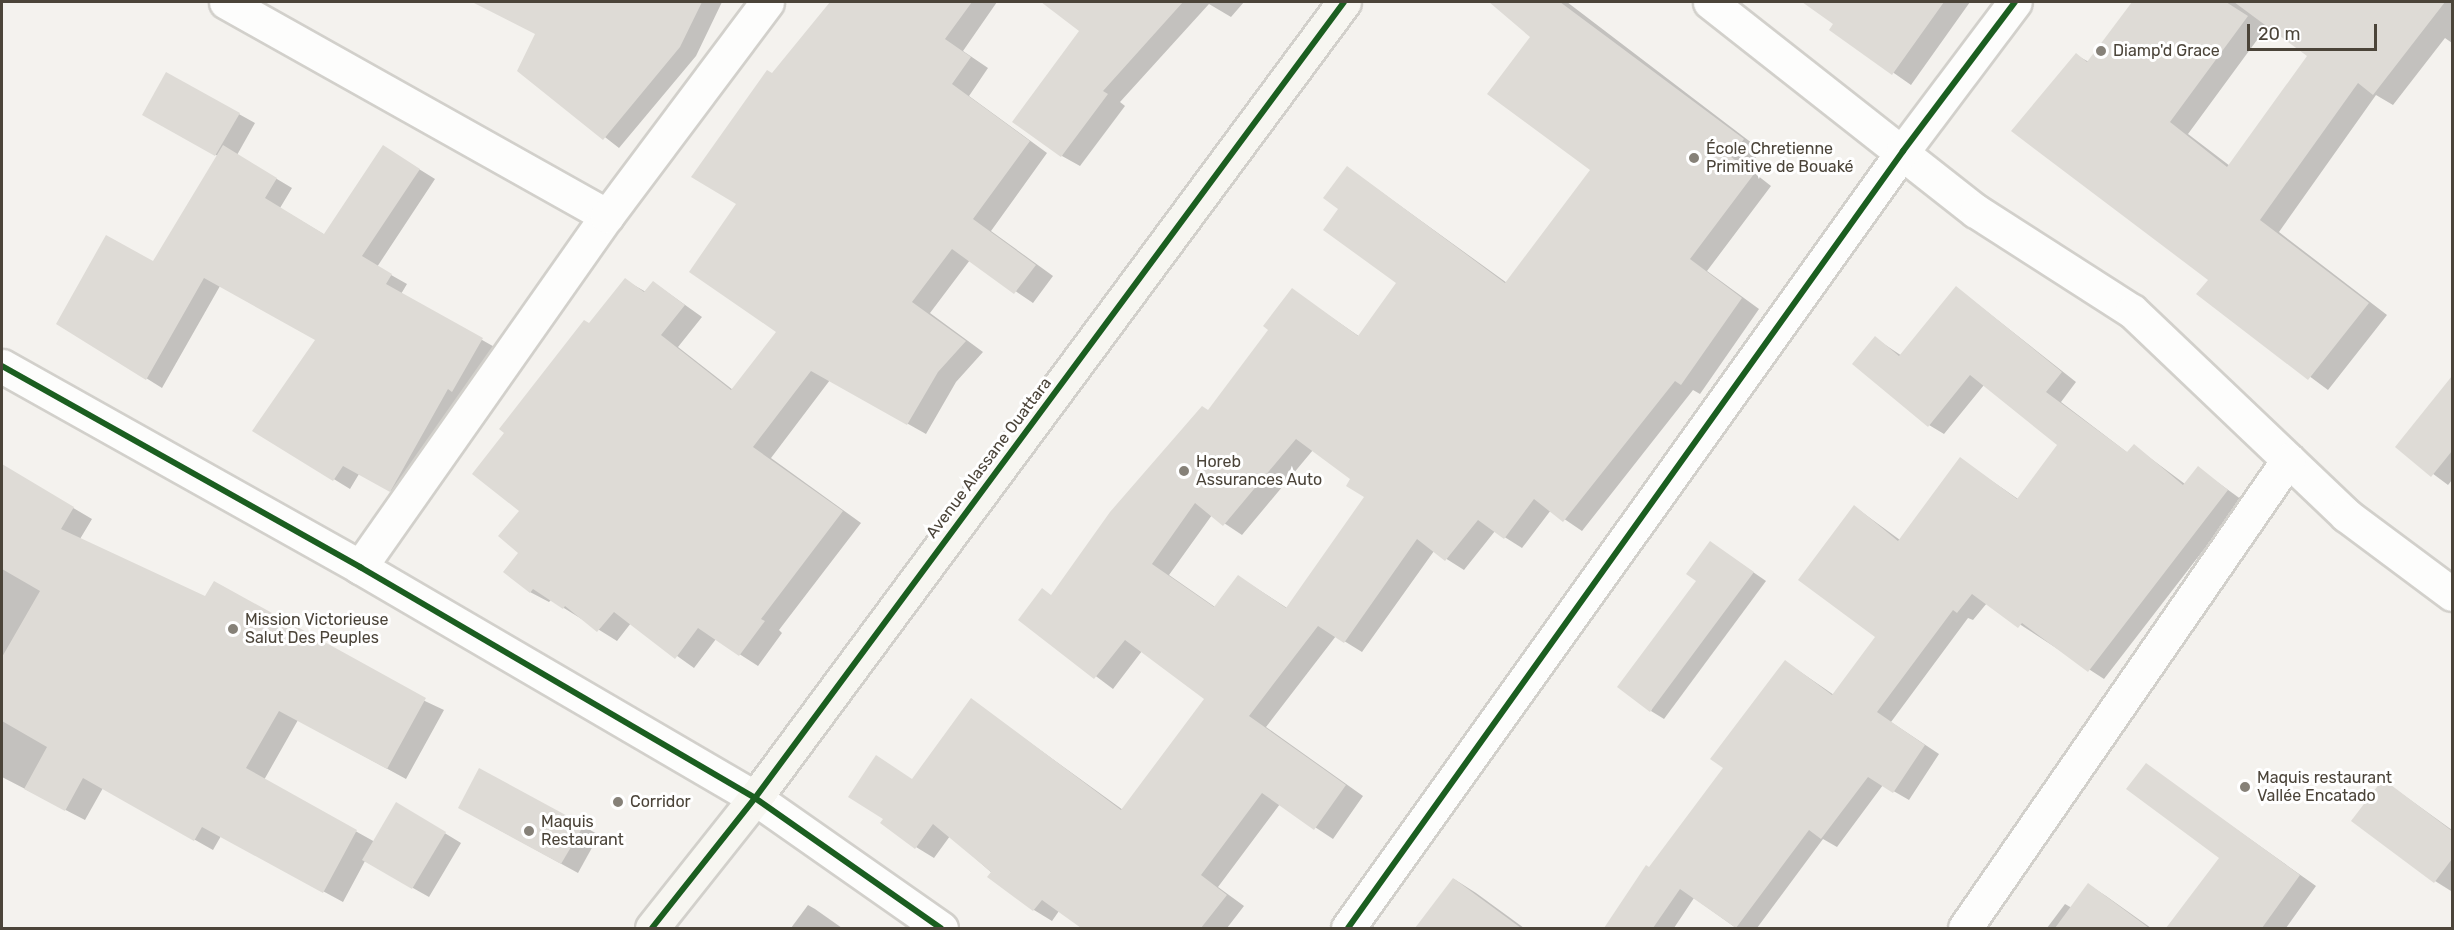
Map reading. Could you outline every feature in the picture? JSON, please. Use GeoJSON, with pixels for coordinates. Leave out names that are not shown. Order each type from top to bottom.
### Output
{"type":"FeatureCollection","features":[{"type":"Feature","properties":{"kind":"street"},"geometry":{"type":"LineString","coordinates":[[226,2],[607,216]]}},
{"type":"Feature","properties":{"kind":"street"},"geometry":{"type":"LineString","coordinates":[[360,567],[607,216],[767,2]]}},
{"type":"Feature","properties":{"kind":"street","name":"Avenue Alassane Ouattara"},"geometry":{"type":"LineString","coordinates":[[652,928],[754,798],[1344,2]]}},
{"type":"Feature","properties":{"kind":"street"},"geometry":{"type":"LineString","coordinates":[[1710,2],[1903,151],[1976,211],[2132,311],[2346,515],[2452,594]]}},
{"type":"Feature","properties":{"kind":"street"},"geometry":{"type":"LineString","coordinates":[[1348,928],[1903,151],[2015,2]]}},
{"type":"Feature","properties":{"kind":"street"},"geometry":{"type":"LineString","coordinates":[[2,366],[360,567],[754,798],[941,928]]}},
{"type":"Feature","properties":{"kind":"street"},"geometry":{"type":"LineString","coordinates":[[1965,928],[2288,460]]}},
{"type":"Feature","properties":{"kind":"building"},"geometry":{"type":"Polygon","coordinates":[[[472,2],[702,2],[680,47],[603,140],[517,71],[535,34],[472,2]]]}},
{"type":"Feature","properties":{"kind":"building"},"geometry":{"type":"Polygon","coordinates":[[[830,2],[972,2],[945,39],[971,57],[952,84],[1030,141],[973,219],[1036,265],[1014,294],[952,249],[912,302],[966,341],[938,372],[907,425],[811,371],[753,447],[843,511],[761,619],[765,621],[739,656],[698,628],[675,659],[614,612],[597,632],[565,606],[563,609],[533,589],[530,593],[503,572],[518,553],[498,536],[519,511],[472,474],[504,433],[499,429],[584,320],[589,323],[625,278],[644,292],[653,281],[685,305],[661,335],[731,390],[776,332],[689,272],[736,204],[691,177],[767,70],[772,73],[830,2]]]}},
{"type":"Feature","properties":{"kind":"building"},"geometry":{"type":"Polygon","coordinates":[[[1041,2],[1183,2],[1103,91],[1108,94],[1061,157],[1012,122],[1079,31],[1041,2]]]}},
{"type":"Feature","properties":{"kind":"building"},"geometry":{"type":"Polygon","coordinates":[[[1489,2],[1560,2],[1744,139],[1731,157],[1754,174],[1690,259],[1742,298],[1681,385],[1675,381],[1563,522],[1534,499],[1504,539],[1478,520],[1445,561],[1417,539],[1344,643],[1318,626],[1249,716],[1346,785],[1314,830],[1262,793],[1201,875],[1227,895],[1201,928],[1081,928],[1042,900],[1033,911],[987,877],[991,872],[933,824],[915,849],[880,823],[883,819],[848,797],[876,755],[912,779],[971,698],[1121,810],[1204,699],[1125,640],[1094,679],[1018,620],[1042,588],[1051,595],[1110,512],[1202,406],[1208,410],[1268,330],[1263,326],[1292,288],[1358,336],[1396,283],[1323,230],[1338,209],[1323,198],[1347,166],[1505,283],[1590,170],[1487,94],[1530,37],[1489,2]],[[1296,439],[1223,526],[1195,503],[1152,564],[1214,607],[1238,575],[1286,608],[1364,497],[1346,486],[1350,479],[1296,439]]]}},
{"type":"Feature","properties":{"kind":"building"},"geometry":{"type":"Polygon","coordinates":[[[1802,2],[1944,2],[1892,75],[1829,30],[1833,24],[1802,2]]]}},
{"type":"Feature","properties":{"kind":"building"},"geometry":{"type":"Polygon","coordinates":[[[2132,2],[2226,2],[2248,16],[2170,122],[2227,167],[2307,56],[2234,2],[2445,2],[2373,95],[2358,83],[2260,220],[2369,303],[2308,380],[2196,294],[2208,280],[2011,131],[2076,53],[2087,62],[2132,2]]]}},
{"type":"Feature","properties":{"kind":"building"},"geometry":{"type":"Polygon","coordinates":[[[166,72],[240,113],[215,156],[142,115],[166,72]]]}},
{"type":"Feature","properties":{"kind":"building"},"geometry":{"type":"Polygon","coordinates":[[[223,145],[277,178],[265,198],[324,234],[383,145],[420,169],[362,256],[392,274],[386,284],[483,338],[452,392],[448,389],[390,492],[343,466],[333,481],[252,431],[315,340],[204,278],[146,380],[56,324],[106,235],[153,261],[223,145]]]}},
{"type":"Feature","properties":{"kind":"building"},"geometry":{"type":"Polygon","coordinates":[[[1956,286],[2062,372],[2046,392],[2127,452],[2134,444],[2183,485],[2198,466],[2228,490],[2088,672],[2022,623],[2018,628],[1972,594],[1957,613],[1953,610],[1877,712],[1925,745],[1893,793],[1868,777],[1821,839],[1809,830],[1736,928],[1680,889],[1653,928],[1604,928],[1646,865],[1649,867],[1723,768],[1710,759],[1785,660],[1832,695],[1875,637],[1798,580],[1854,505],[1898,541],[1960,457],[2017,499],[2057,445],[1970,375],[1928,427],[1852,364],[1875,336],[1899,356],[1956,286]]]}},
{"type":"Feature","properties":{"kind":"building"},"geometry":{"type":"Polygon","coordinates":[[[2452,376],[2452,451],[2431,477],[2395,447],[2452,376]]]}},
{"type":"Feature","properties":{"kind":"building"},"geometry":{"type":"Polygon","coordinates":[[[2,464],[74,507],[61,529],[205,596],[214,581],[426,698],[387,769],[279,711],[246,768],[357,830],[323,893],[202,827],[194,841],[83,778],[65,811],[24,789],[47,747],[2,721],[2,657],[40,591],[2,569],[2,464]]]}},
{"type":"Feature","properties":{"kind":"building"},"geometry":{"type":"Polygon","coordinates":[[[1710,541],[1754,572],[1650,712],[1617,687],[1696,581],[1686,574],[1710,541]]]}},
{"type":"Feature","properties":{"kind":"building"},"geometry":{"type":"Polygon","coordinates":[[[2146,763],[2300,875],[2262,928],[2166,928],[2219,858],[2126,789],[2146,763]]]}},
{"type":"Feature","properties":{"kind":"building"},"geometry":{"type":"Polygon","coordinates":[[[479,768],[584,825],[561,864],[458,808],[479,768]]]}},
{"type":"Feature","properties":{"kind":"building"},"geometry":{"type":"Polygon","coordinates":[[[2383,779],[2452,831],[2452,859],[2434,883],[2351,821],[2383,779]]]}},
{"type":"Feature","properties":{"kind":"building"},"geometry":{"type":"Polygon","coordinates":[[[396,802],[446,832],[412,889],[362,860],[396,802]]]}},
{"type":"Feature","properties":{"kind":"building"},"geometry":{"type":"Polygon","coordinates":[[[1453,878],[1521,928],[1415,928],[1453,878]]]}},
{"type":"Feature","properties":{"kind":"building"},"geometry":{"type":"Polygon","coordinates":[[[2088,883],[2149,928],[2055,928],[2088,883]]]}},
{"type":"Feature","properties":{"kind":"cycle path"},"geometry":{"type":"LineString","coordinates":[[652,928],[755,798],[1344,2]]}},
{"type":"Feature","properties":{"kind":"cycle path"},"geometry":{"type":"LineString","coordinates":[[1348,928],[1903,151],[2015,2]]}},
{"type":"Feature","properties":{"kind":"cycle path"},"geometry":{"type":"LineString","coordinates":[[2,366],[360,567],[755,798],[941,928]]}},
{"type":"Feature","properties":{"kind":"place","name":"Diamp'd Grace"},"geometry":{"type":"Point","coordinates":[2101,51]}},
{"type":"Feature","properties":{"kind":"place","name":"École Chretienne Primitive de Bouaké"},"geometry":{"type":"Point","coordinates":[1694,158]}},
{"type":"Feature","properties":{"kind":"place","name":"Horeb Assurances Auto"},"geometry":{"type":"Point","coordinates":[1184,471]}},
{"type":"Feature","properties":{"kind":"place","name":"Mission Victorieuse Salut Des Peuples"},"geometry":{"type":"Point","coordinates":[233,629]}},
{"type":"Feature","properties":{"kind":"place","name":"Maquis restaurant Vallée Encatado"},"geometry":{"type":"Point","coordinates":[2245,787]}},
{"type":"Feature","properties":{"kind":"place","name":"Corridor"},"geometry":{"type":"Point","coordinates":[618,802]}},
{"type":"Feature","properties":{"kind":"place","name":"Maquis Restaurant"},"geometry":{"type":"Point","coordinates":[529,831]}}]}
